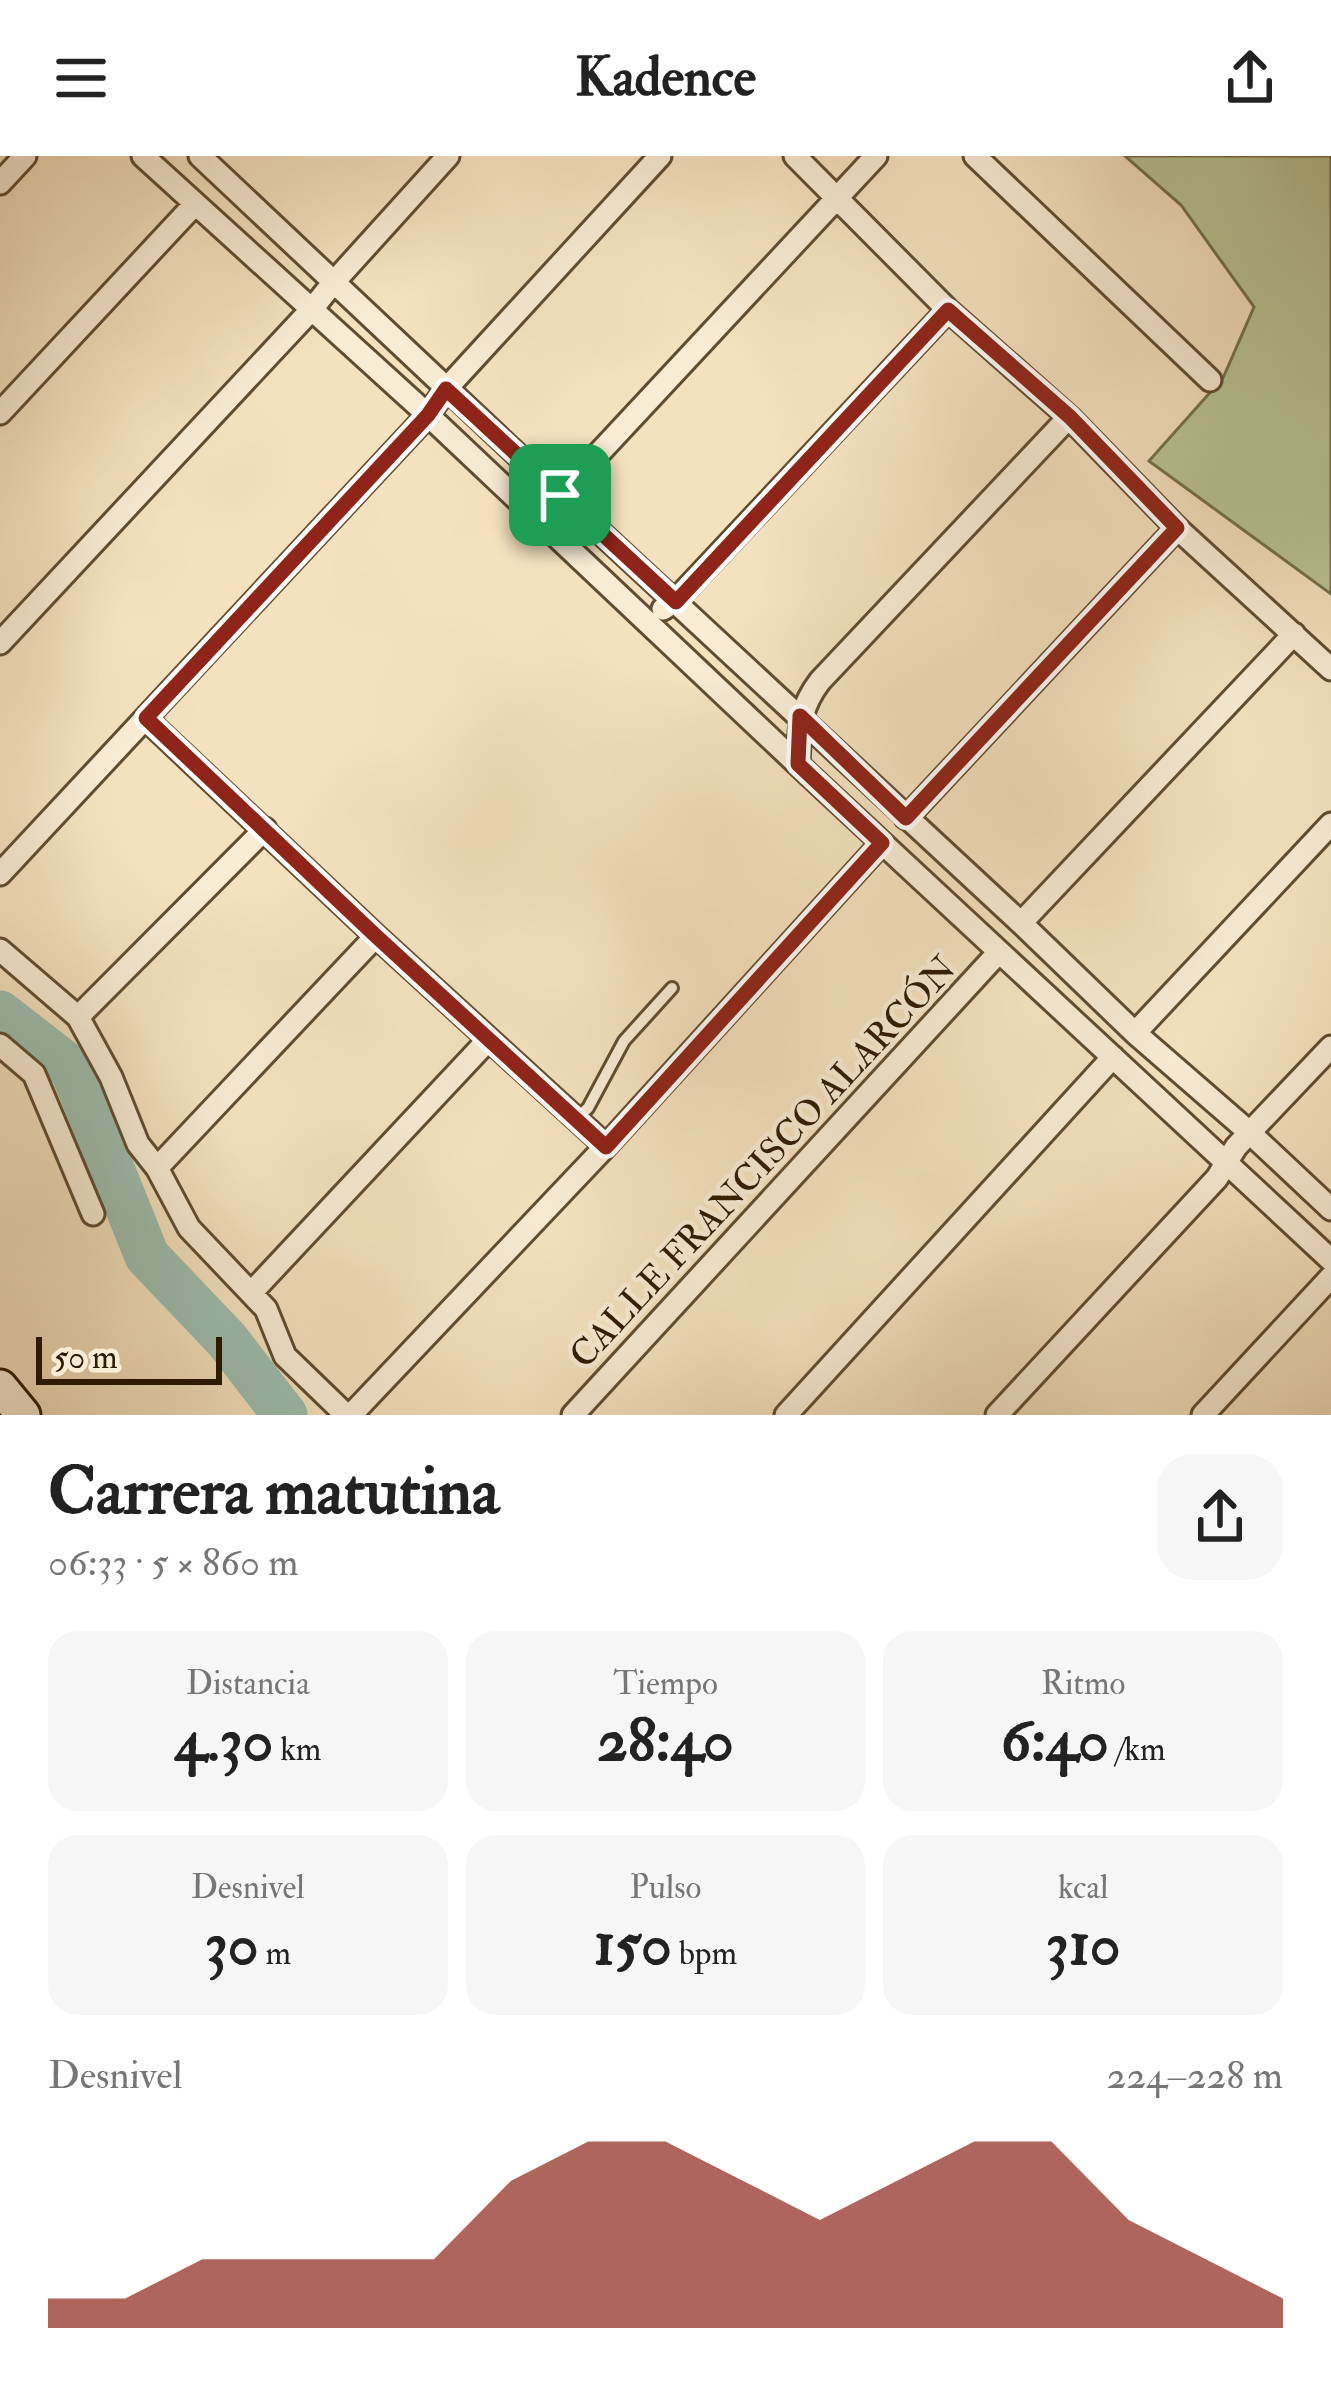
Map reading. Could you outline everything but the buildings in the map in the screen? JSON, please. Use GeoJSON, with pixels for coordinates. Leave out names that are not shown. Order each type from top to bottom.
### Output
{"type":"FeatureCollection","features":[{"type":"Feature","properties":{"kind":"street"},"geometry":{"type":"LineString","coordinates":[[0,183],[25,156]]}},
{"type":"Feature","properties":{"kind":"street"},"geometry":{"type":"LineString","coordinates":[[143,156],[428,415],[1331,1260]]}},
{"type":"Feature","properties":{"kind":"street"},"geometry":{"type":"LineString","coordinates":[[200,156],[1022,922],[1135,1033],[1331,1209]]}},
{"type":"Feature","properties":{"kind":"street"},"geometry":{"type":"LineString","coordinates":[[220,173],[236,156]]}},
{"type":"Feature","properties":{"kind":"street"},"geometry":{"type":"LineString","coordinates":[[0,643],[448,156]]}},
{"type":"Feature","properties":{"kind":"street"},"geometry":{"type":"LineString","coordinates":[[0,874],[428,415],[446,389],[660,156]]}},
{"type":"Feature","properties":{"kind":"street"},"geometry":{"type":"LineString","coordinates":[[795,156],[948,310],[1070,417],[1177,528],[1331,669]]}},
{"type":"Feature","properties":{"kind":"street"},"geometry":{"type":"LineString","coordinates":[[560,495],[876,156]]}},
{"type":"Feature","properties":{"kind":"street"},"geometry":{"type":"LineString","coordinates":[[975,156],[1210,380]]}},
{"type":"Feature","properties":{"kind":"street"},"geometry":{"type":"LineString","coordinates":[[0,413],[195,204]]}},
{"type":"Feature","properties":{"kind":"street"},"geometry":{"type":"LineString","coordinates":[[646,621],[676,602],[948,310]]}},
{"type":"Feature","properties":{"kind":"street"},"geometry":{"type":"LineString","coordinates":[[798,764],[800,716],[820,681],[1070,417]]}},
{"type":"Feature","properties":{"kind":"street"},"geometry":{"type":"LineString","coordinates":[[906,818],[1177,528]]}},
{"type":"Feature","properties":{"kind":"street"},"geometry":{"type":"LineString","coordinates":[[1022,922],[1294,634]]}},
{"type":"Feature","properties":{"kind":"street"},"geometry":{"type":"LineString","coordinates":[[146,718],[606,1147]]}},
{"type":"Feature","properties":{"kind":"street"},"geometry":{"type":"LineString","coordinates":[[1135,1033],[1331,824]]}},
{"type":"Feature","properties":{"kind":"street"},"geometry":{"type":"LineString","coordinates":[[78,1017],[265,830]]}},
{"type":"Feature","properties":{"kind":"street"},"geometry":{"type":"LineString","coordinates":[[0,950],[78,1017],[111,1077],[132,1132],[194,1235],[266,1309],[286,1355],[348,1415],[606,1147],[882,843]]}},
{"type":"Feature","properties":{"kind":"street"},"geometry":{"type":"LineString","coordinates":[[157,1168],[376,936]]}},
{"type":"Feature","properties":{"kind":"street","name":"CALLE FRANCISCO ALARCÓN"},"geometry":{"type":"LineString","coordinates":[[573,1415],[999,952]]}},
{"type":"Feature","properties":{"kind":"street"},"geometry":{"type":"LineString","coordinates":[[252,1292],[489,1039]]}},
{"type":"Feature","properties":{"kind":"street"},"geometry":{"type":"LineString","coordinates":[[0,1045],[34,1074],[93,1214]]}},
{"type":"Feature","properties":{"kind":"street"},"geometry":{"type":"LineString","coordinates":[[997,1415],[1217,1178],[1250,1132],[1331,1047]]}},
{"type":"Feature","properties":{"kind":"street"},"geometry":{"type":"LineString","coordinates":[[786,1415],[1112,1057]]}},
{"type":"Feature","properties":{"kind":"street"},"geometry":{"type":"LineString","coordinates":[[1203,1415],[1331,1277]]}},
{"type":"Feature","properties":{"kind":"street"},"geometry":{"type":"LineString","coordinates":[[0,1388],[22,1415]]}},
{"type":"Feature","properties":{"kind":"lane"},"geometry":{"type":"LineString","coordinates":[[576,1119],[588,1108],[624,1041],[671,988]]}},
{"type":"Feature","properties":{"kind":"green space"},"geometry":{"type":"Polygon","coordinates":[[[1125,156],[1331,156],[1331,594],[1149,461],[1223,378],[1254,307],[1181,205],[1125,156]]]}},
{"type":"Feature","properties":{"kind":"waterway"},"geometry":{"type":"LineString","coordinates":[[0,1013],[72,1069],[147,1256],[227,1340],[285,1415]]}},
{"type":"Feature","properties":{"kind":"route"},"geometry":{"type":"LineString","coordinates":[[948,310],[1070,417],[1177,528],[906,818],[800,716],[798,764],[882,843],[606,1147],[146,718],[428,415],[446,389],[560,495],[676,602],[948,310]]}}]}
